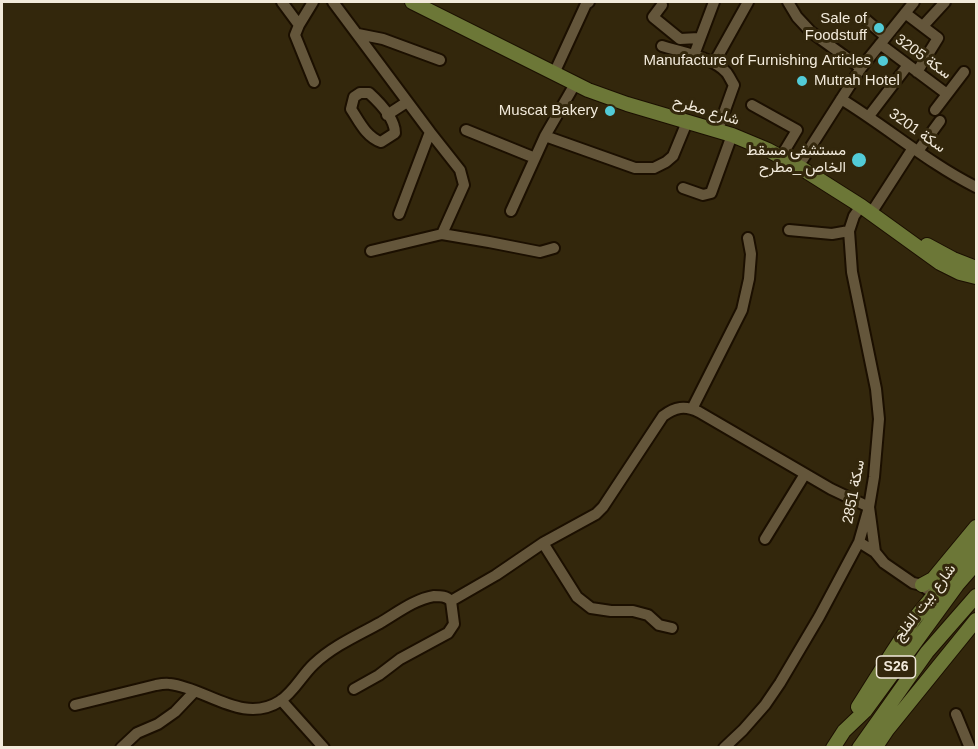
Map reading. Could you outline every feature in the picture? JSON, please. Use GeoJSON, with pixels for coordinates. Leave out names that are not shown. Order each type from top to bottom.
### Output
{"type":"FeatureCollection","features":[{"type":"Feature","properties":{"kind":"main road","name":"شارع مطرح"},"geometry":{"type":"LineString","coordinates":[[412,2],[575,84],[614,100],[732,135],[784,158],[861,206],[940,263],[976,278]]}},
{"type":"Feature","properties":{"kind":"main road","name":"شارع مطرح"},"geometry":{"type":"LineString","coordinates":[[427,2],[557,67],[608,89],[753,135],[785,150],[836,179],[930,246],[953,259],[976,268]]}},
{"type":"Feature","properties":{"kind":"main road"},"geometry":{"type":"LineString","coordinates":[[922,585],[933,579],[976,527]]}},
{"type":"Feature","properties":{"kind":"main road"},"geometry":{"type":"LineString","coordinates":[[844,731],[915,618],[976,544]]}},
{"type":"Feature","properties":{"kind":"main road","name":"شارع بيت الفلج"},"geometry":{"type":"LineString","coordinates":[[833,747],[844,731],[865,711],[957,585],[976,563]]}},
{"type":"Feature","properties":{"kind":"main road","name":"S26"},"geometry":{"type":"LineString","coordinates":[[859,747],[927,652],[976,597]]}},
{"type":"Feature","properties":{"kind":"main road"},"geometry":{"type":"LineString","coordinates":[[873,726],[957,635],[976,619]]}},
{"type":"Feature","properties":{"kind":"main road"},"geometry":{"type":"LineString","coordinates":[[874,747],[976,619]]}},
{"type":"Feature","properties":{"kind":"street"},"geometry":{"type":"LineString","coordinates":[[282,2],[298,25]]}},
{"type":"Feature","properties":{"kind":"street"},"geometry":{"type":"LineString","coordinates":[[313,2],[294,35],[314,82]]}},
{"type":"Feature","properties":{"kind":"street"},"geometry":{"type":"LineString","coordinates":[[333,2],[460,170],[464,185],[442,234]]}},
{"type":"Feature","properties":{"kind":"street"},"geometry":{"type":"LineString","coordinates":[[557,67],[586,4],[589,2]]}},
{"type":"Feature","properties":{"kind":"street"},"geometry":{"type":"LineString","coordinates":[[694,55],[714,2]]}},
{"type":"Feature","properties":{"kind":"street"},"geometry":{"type":"LineString","coordinates":[[714,63],[748,2]]}},
{"type":"Feature","properties":{"kind":"street"},"geometry":{"type":"LineString","coordinates":[[788,2],[797,17],[811,32],[861,68]]}},
{"type":"Feature","properties":{"kind":"street"},"geometry":{"type":"LineString","coordinates":[[803,159],[861,68],[914,2]]}},
{"type":"Feature","properties":{"kind":"street"},"geometry":{"type":"LineString","coordinates":[[923,26],[938,4]]}},
{"type":"Feature","properties":{"kind":"street"},"geometry":{"type":"LineString","coordinates":[[662,5],[652,17],[680,39],[699,38]]}},
{"type":"Feature","properties":{"kind":"street"},"geometry":{"type":"LineString","coordinates":[[869,116],[938,38],[905,13]]}},
{"type":"Feature","properties":{"kind":"street","name":"سكة 3205"},"geometry":{"type":"LineString","coordinates":[[865,19],[883,41],[912,69],[947,94]]}},
{"type":"Feature","properties":{"kind":"street"},"geometry":{"type":"LineString","coordinates":[[358,34],[384,39],[440,60]]}},
{"type":"Feature","properties":{"kind":"street"},"geometry":{"type":"LineString","coordinates":[[662,46],[714,63],[726,72],[734,85],[720,124]]}},
{"type":"Feature","properties":{"kind":"street"},"geometry":{"type":"LineString","coordinates":[[935,110],[964,72]]}},
{"type":"Feature","properties":{"kind":"street"},"geometry":{"type":"LineString","coordinates":[[511,211],[545,136],[575,84]]}},
{"type":"Feature","properties":{"kind":"street"},"geometry":{"type":"LineString","coordinates":[[369,93],[387,115],[395,125],[395,133],[381,142],[373,139],[351,109],[354,96],[369,93]]}},
{"type":"Feature","properties":{"kind":"street","name":"سكة 3201"},"geometry":{"type":"LineString","coordinates":[[841,99],[955,176],[976,187]]}},
{"type":"Feature","properties":{"kind":"street"},"geometry":{"type":"LineString","coordinates":[[387,115],[407,102]]}},
{"type":"Feature","properties":{"kind":"street"},"geometry":{"type":"LineString","coordinates":[[752,105],[797,130],[785,150]]}},
{"type":"Feature","properties":{"kind":"street"},"geometry":{"type":"LineString","coordinates":[[875,207],[916,149],[940,121]]}},
{"type":"Feature","properties":{"kind":"street"},"geometry":{"type":"LineString","coordinates":[[545,136],[635,168],[654,168],[673,156],[687,122]]}},
{"type":"Feature","properties":{"kind":"street"},"geometry":{"type":"LineString","coordinates":[[466,130],[536,158]]}},
{"type":"Feature","properties":{"kind":"street"},"geometry":{"type":"LineString","coordinates":[[399,214],[430,132]]}},
{"type":"Feature","properties":{"kind":"street"},"geometry":{"type":"LineString","coordinates":[[683,188],[703,195],[711,193],[732,135]]}},
{"type":"Feature","properties":{"kind":"street","name":"سكة 2851"},"geometry":{"type":"LineString","coordinates":[[724,747],[765,705],[780,683],[859,542],[869,507],[879,419],[876,389],[852,272],[849,231],[854,216],[861,206]]}},
{"type":"Feature","properties":{"kind":"street"},"geometry":{"type":"LineString","coordinates":[[789,230],[832,234],[849,231]]}},
{"type":"Feature","properties":{"kind":"street"},"geometry":{"type":"LineString","coordinates":[[371,251],[442,234],[540,252],[554,248]]}},
{"type":"Feature","properties":{"kind":"street"},"geometry":{"type":"LineString","coordinates":[[692,409],[742,310],[752,254],[748,238]]}},
{"type":"Feature","properties":{"kind":"street"},"geometry":{"type":"LineString","coordinates":[[451,601],[543,543],[596,514],[603,507],[663,416],[682,407],[692,409],[831,489],[869,507],[875,552]]}},
{"type":"Feature","properties":{"kind":"street"},"geometry":{"type":"LineString","coordinates":[[765,539],[805,474]]}},
{"type":"Feature","properties":{"kind":"street"},"geometry":{"type":"LineString","coordinates":[[859,542],[875,552],[884,563],[912,583],[922,585],[934,595]]}},
{"type":"Feature","properties":{"kind":"street"},"geometry":{"type":"LineString","coordinates":[[543,543],[577,597],[591,608],[633,611],[648,615],[659,625],[672,628]]}},
{"type":"Feature","properties":{"kind":"street"},"geometry":{"type":"LineString","coordinates":[[75,705],[168,683],[234,706],[267,707],[281,700],[304,673],[338,646],[415,603],[434,596],[446,597],[451,601],[454,624],[448,633],[354,689]]}},
{"type":"Feature","properties":{"kind":"street"},"geometry":{"type":"LineString","coordinates":[[121,747],[137,733],[158,724],[175,712],[195,691]]}},
{"type":"Feature","properties":{"kind":"street"},"geometry":{"type":"LineString","coordinates":[[281,700],[317,746]]}},
{"type":"Feature","properties":{"kind":"street"},"geometry":{"type":"LineString","coordinates":[[956,714],[970,747]]}},
{"type":"Feature","properties":{"kind":"place","name":"Sale of Foodstuff"},"geometry":{"type":"Point","coordinates":[879,28]}},
{"type":"Feature","properties":{"kind":"place","name":"Manufacture of Furnishing Articles"},"geometry":{"type":"Point","coordinates":[883,61]}},
{"type":"Feature","properties":{"kind":"place","name":"Mutrah Hotel"},"geometry":{"type":"Point","coordinates":[802,81]}},
{"type":"Feature","properties":{"kind":"place","name":"Muscat Bakery"},"geometry":{"type":"Point","coordinates":[610,111]}},
{"type":"Feature","properties":{"kind":"place","name":"مستشفى مسقط الخاص _مطرح"},"geometry":{"type":"Point","coordinates":[859,160]}}]}
